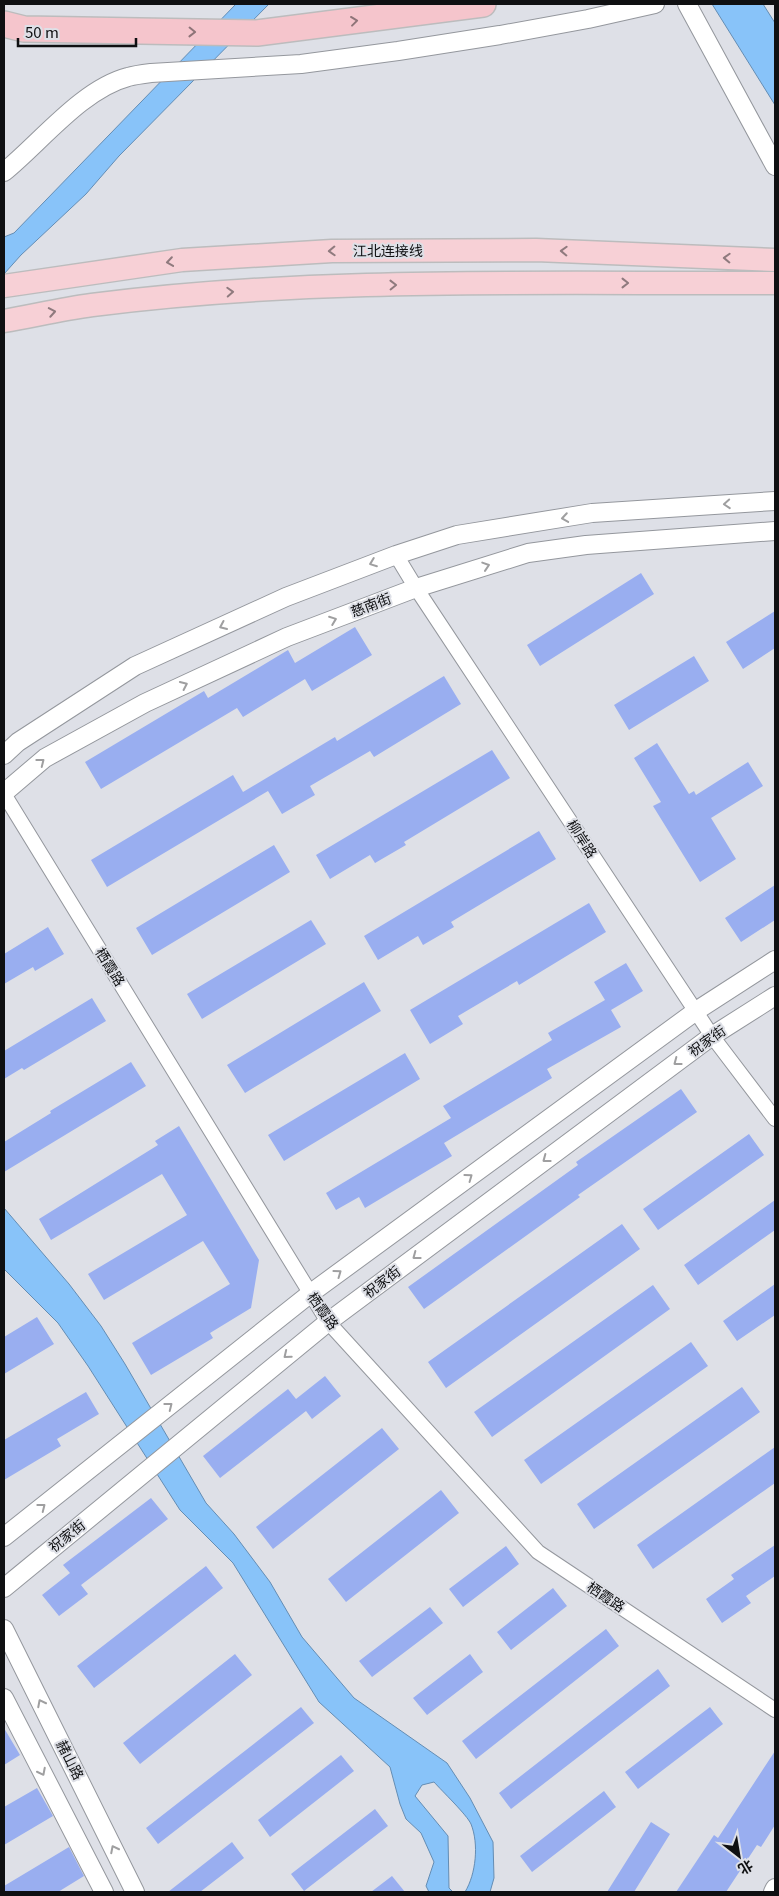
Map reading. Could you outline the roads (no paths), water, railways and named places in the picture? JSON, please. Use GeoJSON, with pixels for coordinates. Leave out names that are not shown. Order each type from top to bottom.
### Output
{"type":"FeatureCollection","features":[{"type":"Feature","properties":{"kind":"highway"},"geometry":{"type":"LineString","coordinates":[[10,28],[257,33],[483,4]]}},
{"type":"Feature","properties":{"kind":"highway","name":"江北连接线"},"geometry":{"type":"LineString","coordinates":[[4,286],[182,260],[332,251],[536,250],[775,260]]}},
{"type":"Feature","properties":{"kind":"highway"},"geometry":{"type":"LineString","coordinates":[[4,321],[91,305],[119,302],[215,293],[345,285],[775,283]]}},
{"type":"Feature","properties":{"kind":"street"},"geometry":{"type":"LineString","coordinates":[[4,172],[80,102],[127,77],[151,73],[301,64],[388,52],[500,36],[655,4]]}},
{"type":"Feature","properties":{"kind":"street"},"geometry":{"type":"LineString","coordinates":[[687,4],[775,166]]}},
{"type":"Feature","properties":{"kind":"street"},"geometry":{"type":"LineString","coordinates":[[4,755],[18,742],[135,666],[286,598],[396,555],[457,535],[592,513],[775,501]]}},
{"type":"Feature","properties":{"kind":"street","name":"慈南街"},"geometry":{"type":"LineString","coordinates":[[4,793],[44,758],[145,703],[287,637],[416,588],[528,553],[586,545],[775,531]]}},
{"type":"Feature","properties":{"kind":"street","name":"柳岸路"},"geometry":{"type":"LineString","coordinates":[[396,555],[712,1036],[775,1119]]}},
{"type":"Feature","properties":{"kind":"street","name":"栖霞路"},"geometry":{"type":"LineString","coordinates":[[4,793],[328,1322],[538,1552],[775,1710]]}},
{"type":"Feature","properties":{"kind":"street"},"geometry":{"type":"LineString","coordinates":[[4,1537],[311,1293],[696,1011],[775,960]]}},
{"type":"Feature","properties":{"kind":"street","name":"祝家街"},"geometry":{"type":"LineString","coordinates":[[4,1588],[328,1322],[712,1036],[775,996]]}},
{"type":"Feature","properties":{"kind":"street","name":"赭山路"},"geometry":{"type":"LineString","coordinates":[[4,1629],[136,1892]]}},
{"type":"Feature","properties":{"kind":"street"},"geometry":{"type":"LineString","coordinates":[[4,1698],[104,1892]]}},
{"type":"Feature","properties":{"kind":"street"},"geometry":{"type":"LineString","coordinates":[[773,1892],[775,1888]]}},
{"type":"Feature","properties":{"kind":"water"},"geometry":{"type":"Polygon","coordinates":[[[236,4],[269,4],[119,156],[86,194],[21,255],[4,274],[4,237],[14,233],[236,4]]]}},
{"type":"Feature","properties":{"kind":"water"},"geometry":{"type":"Polygon","coordinates":[[[712,4],[763,4],[775,23],[775,105],[712,4]]]}},
{"type":"Feature","properties":{"kind":"water"},"geometry":{"type":"Polygon","coordinates":[[[4,1208],[69,1284],[101,1326],[206,1503],[234,1534],[270,1582],[302,1637],[354,1698],[447,1763],[470,1798],[493,1842],[494,1878],[490,1892],[465,1892],[472,1877],[476,1850],[471,1824],[434,1782],[422,1785],[415,1796],[448,1836],[449,1888],[453,1892],[429,1892],[426,1886],[434,1862],[421,1833],[406,1819],[390,1767],[319,1702],[233,1563],[180,1510],[88,1366],[58,1323],[4,1269],[4,1208]]]}}]}
